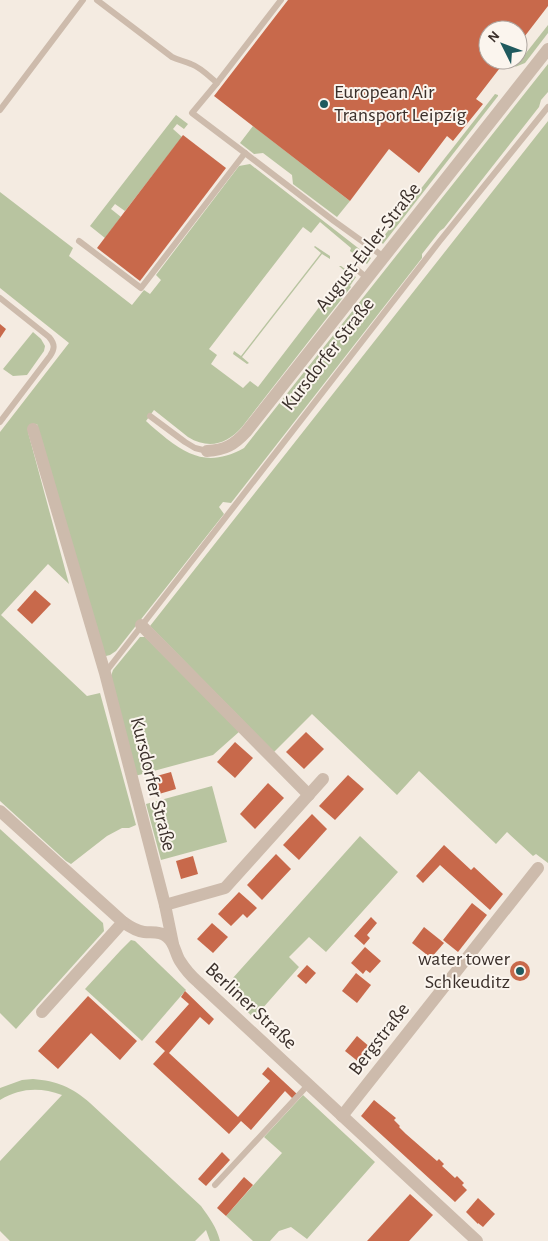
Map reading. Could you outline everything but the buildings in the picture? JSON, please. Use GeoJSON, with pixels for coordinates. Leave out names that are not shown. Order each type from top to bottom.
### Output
{"type":"FeatureCollection","features":[{"type":"Feature","properties":{"kind":"street","name":"August-Euler-Straße"},"geometry":{"type":"LineString","coordinates":[[207,450],[227,447],[237,442],[246,432],[548,49]]}},
{"type":"Feature","properties":{"kind":"street","name":"Kursdorfer Straße"},"geometry":{"type":"LineString","coordinates":[[33,430],[105,673],[173,944]]}},
{"type":"Feature","properties":{"kind":"street"},"geometry":{"type":"LineString","coordinates":[[142,625],[309,795]]}},
{"type":"Feature","properties":{"kind":"street"},"geometry":{"type":"LineString","coordinates":[[164,905],[225,888],[323,779]]}},
{"type":"Feature","properties":{"kind":"street"},"geometry":{"type":"LineString","coordinates":[[0,811],[123,922],[134,929],[166,936],[173,944]]}},
{"type":"Feature","properties":{"kind":"street","name":"Bergstraße"},"geometry":{"type":"LineString","coordinates":[[342,1116],[538,868]]}},
{"type":"Feature","properties":{"kind":"street"},"geometry":{"type":"LineString","coordinates":[[42,1012],[123,922]]}},
{"type":"Feature","properties":{"kind":"street","name":"Berliner Straße"},"geometry":{"type":"LineString","coordinates":[[173,944],[178,959],[186,970],[477,1241]]}},
{"type":"Feature","properties":{"kind":"lane"},"geometry":{"type":"LineString","coordinates":[[0,110],[83,0]]}},
{"type":"Feature","properties":{"kind":"lane"},"geometry":{"type":"LineString","coordinates":[[96,0],[172,57],[196,67],[217,82]]}},
{"type":"Feature","properties":{"kind":"lane"},"geometry":{"type":"LineString","coordinates":[[281,0],[192,113],[334,221],[384,256]]}},
{"type":"Feature","properties":{"kind":"lane","name":"Kursdorfer Straße"},"geometry":{"type":"LineString","coordinates":[[105,673],[439,242],[548,107]]}},
{"type":"Feature","properties":{"kind":"lane"},"geometry":{"type":"LineString","coordinates":[[79,240],[141,288],[245,153]]}},
{"type":"Feature","properties":{"kind":"lane"},"geometry":{"type":"LineString","coordinates":[[354,268],[367,278]]}},
{"type":"Feature","properties":{"kind":"lane"},"geometry":{"type":"LineString","coordinates":[[0,298],[49,337],[54,346],[50,356],[0,422]]}},
{"type":"Feature","properties":{"kind":"lane"},"geometry":{"type":"LineString","coordinates":[[150,416],[195,448],[207,450]]}},
{"type":"Feature","properties":{"kind":"lane"},"geometry":{"type":"LineString","coordinates":[[215,1185],[308,1085]]}},
{"type":"Feature","properties":{"kind":"green space"},"geometry":{"type":"Polygon","coordinates":[[[548,25],[548,33],[528,59],[528,50],[548,25]]]}},
{"type":"Feature","properties":{"kind":"green space"},"geometry":{"type":"Polygon","coordinates":[[[548,64],[548,92],[541,100],[539,107],[422,254],[422,258],[231,503],[223,502],[219,507],[224,514],[116,651],[110,655],[102,657],[37,424],[28,432],[69,584],[48,564],[1,615],[87,696],[100,693],[136,825],[122,828],[107,836],[71,864],[66,861],[0,801],[0,432],[69,343],[0,288],[0,192],[73,248],[69,256],[132,305],[144,290],[150,294],[161,280],[156,275],[239,166],[250,164],[371,258],[367,264],[350,251],[351,248],[320,222],[311,233],[303,227],[209,349],[217,355],[211,364],[243,388],[250,381],[258,387],[346,272],[339,266],[356,277],[351,287],[242,427],[230,438],[210,444],[188,437],[154,410],[146,421],[167,439],[186,451],[204,457],[223,457],[244,448],[548,64]]]}},
{"type":"Feature","properties":{"kind":"green space"},"geometry":{"type":"Polygon","coordinates":[[[495,94],[498,96],[383,244],[380,241],[495,94]]]}},
{"type":"Feature","properties":{"kind":"green space"},"geometry":{"type":"Polygon","coordinates":[[[176,115],[188,124],[184,129],[177,124],[173,129],[182,137],[125,211],[115,204],[111,209],[121,217],[105,238],[90,226],[176,115]]]}},
{"type":"Feature","properties":{"kind":"green space"},"geometry":{"type":"Polygon","coordinates":[[[548,121],[548,863],[536,854],[533,856],[507,832],[496,844],[419,771],[397,795],[312,714],[274,752],[150,626],[548,121]]]}},
{"type":"Feature","properties":{"kind":"green space"},"geometry":{"type":"Polygon","coordinates":[[[253,126],[350,201],[337,217],[293,184],[292,175],[263,153],[254,154],[240,143],[253,126]]]}},
{"type":"Feature","properties":{"kind":"green space"},"geometry":{"type":"Polygon","coordinates":[[[315,246],[330,256],[330,259],[322,254],[242,357],[249,363],[247,364],[233,354],[234,351],[241,356],[321,253],[315,246]]]}},
{"type":"Feature","properties":{"kind":"green space"},"geometry":{"type":"Polygon","coordinates":[[[33,332],[41,339],[45,346],[44,351],[27,375],[13,376],[3,369],[33,332]]]}},
{"type":"Feature","properties":{"kind":"green space"},"geometry":{"type":"Polygon","coordinates":[[[140,637],[145,637],[240,731],[213,755],[135,776],[110,679],[113,670],[140,637]]]}},
{"type":"Feature","properties":{"kind":"green space"},"geometry":{"type":"Polygon","coordinates":[[[212,786],[227,842],[161,860],[146,804],[212,786]]]}},
{"type":"Feature","properties":{"kind":"green space"},"geometry":{"type":"Polygon","coordinates":[[[0,829],[103,923],[104,931],[16,1029],[0,1013],[0,829]]]}},
{"type":"Feature","properties":{"kind":"green space"},"geometry":{"type":"Polygon","coordinates":[[[360,836],[398,872],[326,952],[309,937],[289,957],[299,967],[254,1018],[223,989],[360,836]]]}},
{"type":"Feature","properties":{"kind":"green space"},"geometry":{"type":"Polygon","coordinates":[[[131,940],[135,941],[186,990],[142,1041],[85,989],[131,940]]]}},
{"type":"Feature","properties":{"kind":"green space"},"geometry":{"type":"Polygon","coordinates":[[[22,1080],[50,1081],[64,1086],[90,1103],[201,1206],[215,1227],[220,1241],[210,1241],[206,1230],[195,1241],[10,1241],[0,1231],[0,1161],[62,1095],[54,1092],[30,1090],[15,1093],[0,1100],[0,1088],[22,1080]]]}},
{"type":"Feature","properties":{"kind":"green space"},"geometry":{"type":"Polygon","coordinates":[[[303,1095],[375,1162],[307,1239],[291,1227],[279,1231],[270,1241],[253,1241],[226,1216],[282,1153],[264,1137],[303,1095]]]}},
{"type":"Feature","properties":{"kind":"place","name":"European Air Transport Leipzig"},"geometry":{"type":"Point","coordinates":[324,104]}},
{"type":"Feature","properties":{"kind":"place","name":"water tower Schkeuditz"},"geometry":{"type":"Point","coordinates":[520,971]}}]}
